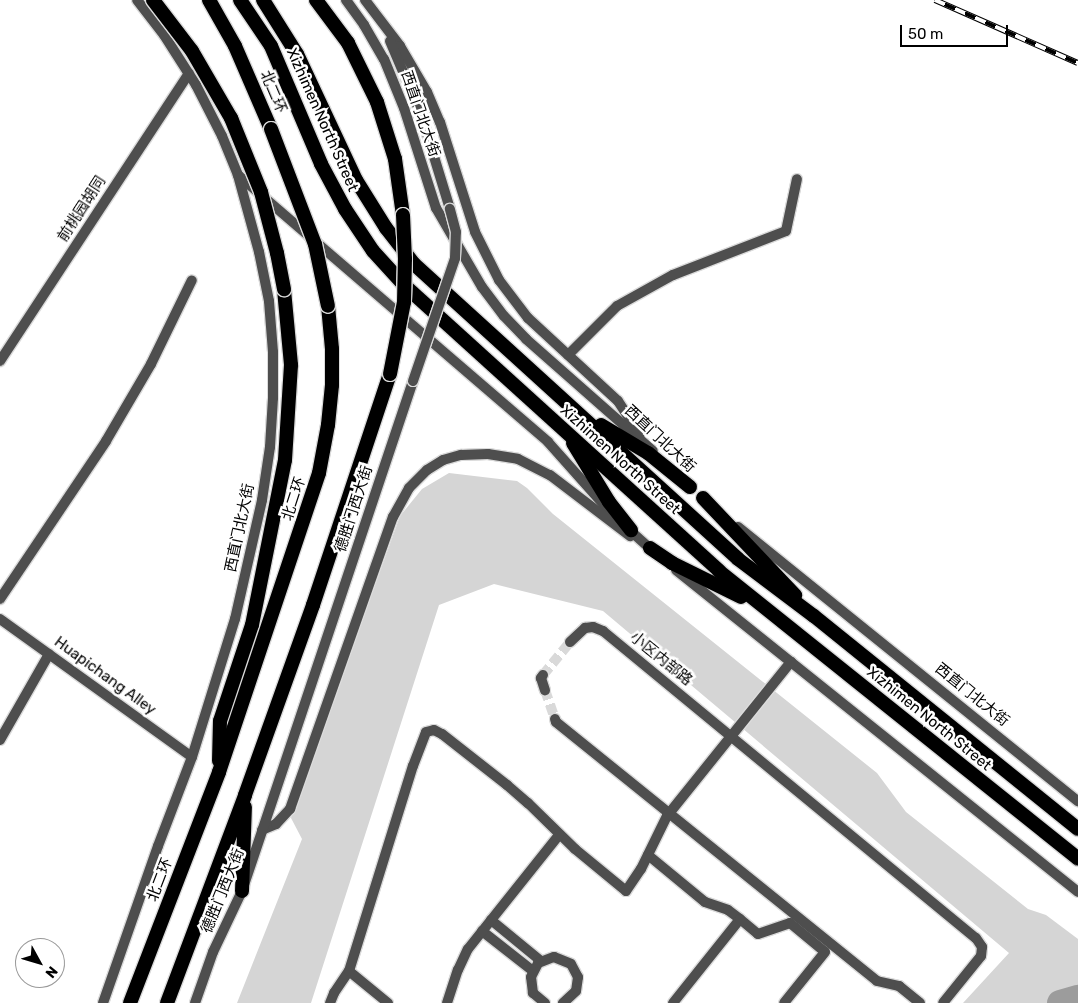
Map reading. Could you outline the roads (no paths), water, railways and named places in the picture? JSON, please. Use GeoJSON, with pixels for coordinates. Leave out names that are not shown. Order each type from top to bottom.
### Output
{"type":"FeatureCollection","features":[{"type":"Feature","properties":{"kind":"highway"},"geometry":{"type":"LineString","coordinates":[[154,0],[192,51],[231,118],[265,205],[284,288],[291,365],[285,460],[252,625],[220,721],[219,772]]}},
{"type":"Feature","properties":{"kind":"highway","name":"北二环"},"geometry":{"type":"LineString","coordinates":[[130,1003],[219,772],[321,465],[328,430],[332,385],[332,349],[328,306],[312,234],[271,129],[235,46],[209,0]]}},
{"type":"Feature","properties":{"kind":"highway","name":"Xizhimen North Street"},"geometry":{"type":"LineString","coordinates":[[240,0],[271,46],[335,192],[374,251],[419,300],[696,552],[1078,859]]}},
{"type":"Feature","properties":{"kind":"highway","name":"Xizhimen North Street"},"geometry":{"type":"LineString","coordinates":[[263,0],[297,54],[352,173],[392,236],[438,287],[570,404],[738,559],[814,616],[1078,829]]}},
{"type":"Feature","properties":{"kind":"highway"},"geometry":{"type":"LineString","coordinates":[[167,1003],[246,795],[313,605],[390,374],[404,302],[405,254],[403,215],[395,159],[377,102],[348,43],[316,0]]}},
{"type":"Feature","properties":{"kind":"highway"},"geometry":{"type":"LineString","coordinates":[[570,404],[651,455],[690,487]]}},
{"type":"Feature","properties":{"kind":"highway"},"geometry":{"type":"LineString","coordinates":[[562,429],[613,509],[631,530]]}},
{"type":"Feature","properties":{"kind":"highway"},"geometry":{"type":"LineString","coordinates":[[703,498],[814,616]]}},
{"type":"Feature","properties":{"kind":"highway"},"geometry":{"type":"LineString","coordinates":[[650,548],[684,569],[750,602],[779,620]]}},
{"type":"Feature","properties":{"kind":"highway"},"geometry":{"type":"LineString","coordinates":[[242,891],[246,795]]}},
{"type":"Feature","properties":{"kind":"street","name":"西直门北大街"},"geometry":{"type":"LineString","coordinates":[[137,0],[164,35],[189,73],[216,123],[238,175],[259,252],[269,301],[274,375],[271,439],[258,518],[241,596],[192,758]]}},
{"type":"Feature","properties":{"kind":"street","name":"西直门北大街"},"geometry":{"type":"LineString","coordinates":[[346,0],[368,30],[384,58],[404,108],[437,211],[482,288],[504,316],[526,339],[648,446],[703,498],[1078,801]]}},
{"type":"Feature","properties":{"kind":"street"},"geometry":{"type":"LineString","coordinates":[[365,0],[412,64],[432,103],[472,224],[491,265],[523,313],[618,401],[648,446]]}},
{"type":"Feature","properties":{"kind":"street","name":"德胜门西大街"},"geometry":{"type":"LineString","coordinates":[[195,1003],[213,952],[242,891],[455,258],[456,236],[450,209],[421,114],[406,73],[382,23]]}},
{"type":"Feature","properties":{"kind":"street","name":"前桃园胡同"},"geometry":{"type":"LineString","coordinates":[[0,361],[189,73]]}},
{"type":"Feature","properties":{"kind":"street"},"geometry":{"type":"LineString","coordinates":[[238,175],[548,442],[606,509],[650,548],[1078,892]]}},
{"type":"Feature","properties":{"kind":"street"},"geometry":{"type":"LineString","coordinates":[[568,355],[617,306],[673,275],[786,231],[797,179]]}},
{"type":"Feature","properties":{"kind":"street"},"geometry":{"type":"LineString","coordinates":[[0,599],[106,441],[151,364],[192,280]]}},
{"type":"Feature","properties":{"kind":"street"},"geometry":{"type":"LineString","coordinates":[[262,830],[278,822],[290,809],[393,517],[409,488],[430,468],[448,458],[461,455],[488,454],[518,459],[543,470],[616,526],[650,548]]}},
{"type":"Feature","properties":{"kind":"street","name":"Huapichang Alley"},"geometry":{"type":"LineString","coordinates":[[0,619],[192,758]]}},
{"type":"Feature","properties":{"kind":"street","name":"小区内部路"},"geometry":{"type":"LineString","coordinates":[[570,642],[584,629],[593,627],[600,629],[732,736],[980,943],[982,949],[981,956],[943,1003]]}},
{"type":"Feature","properties":{"kind":"street"},"geometry":{"type":"LineString","coordinates":[[0,740],[49,654]]}},
{"type":"Feature","properties":{"kind":"street"},"geometry":{"type":"LineString","coordinates":[[330,1003],[336,988],[349,971],[380,866],[422,738],[426,732],[430,730],[442,734],[526,801],[559,834],[626,891],[638,874],[659,828],[670,812],[791,662]]}},
{"type":"Feature","properties":{"kind":"street"},"geometry":{"type":"LineString","coordinates":[[543,676],[541,678],[545,690]]}},
{"type":"Feature","properties":{"kind":"street"},"geometry":{"type":"LineString","coordinates":[[555,719],[556,722],[670,812],[876,981],[899,986],[920,1003]]}},
{"type":"Feature","properties":{"kind":"street"},"geometry":{"type":"LineString","coordinates":[[103,1003],[158,846],[192,758]]}},
{"type":"Feature","properties":{"kind":"street"},"geometry":{"type":"LineString","coordinates":[[447,1003],[464,956],[559,834]]}},
{"type":"Feature","properties":{"kind":"street"},"geometry":{"type":"LineString","coordinates":[[648,855],[705,902],[728,910],[758,934],[790,923],[825,952],[784,1003]]}},
{"type":"Feature","properties":{"kind":"street"},"geometry":{"type":"LineString","coordinates":[[673,1003],[740,919]]}},
{"type":"Feature","properties":{"kind":"street"},"geometry":{"type":"LineString","coordinates":[[491,920],[542,960]]}},
{"type":"Feature","properties":{"kind":"street"},"geometry":{"type":"LineString","coordinates":[[482,931],[532,971]]}},
{"type":"Feature","properties":{"kind":"street"},"geometry":{"type":"LineString","coordinates":[[545,1003],[536,996],[530,979],[532,971],[542,960],[556,957],[571,964],[578,978],[577,988],[572,996],[563,1003]]}},
{"type":"Feature","properties":{"kind":"street"},"geometry":{"type":"LineString","coordinates":[[349,971],[388,1003]]}},
{"type":"Feature","properties":{"kind":"street"},"geometry":{"type":"LineString","coordinates":[[572,996],[581,1003]]}},
{"type":"Feature","properties":{"kind":"waterway"},"geometry":{"type":"LineString","coordinates":[[1060,1003],[1078,998]]}},
{"type":"Feature","properties":{"kind":"tunnel"},"geometry":{"type":"LineString","coordinates":[[543,675],[570,642]]}},
{"type":"Feature","properties":{"kind":"tunnel"},"geometry":{"type":"LineString","coordinates":[[545,690],[555,719]]}},
{"type":"Feature","properties":{"kind":"railway"},"geometry":{"type":"LineString","coordinates":[[935,0],[1078,63]]}}]}
